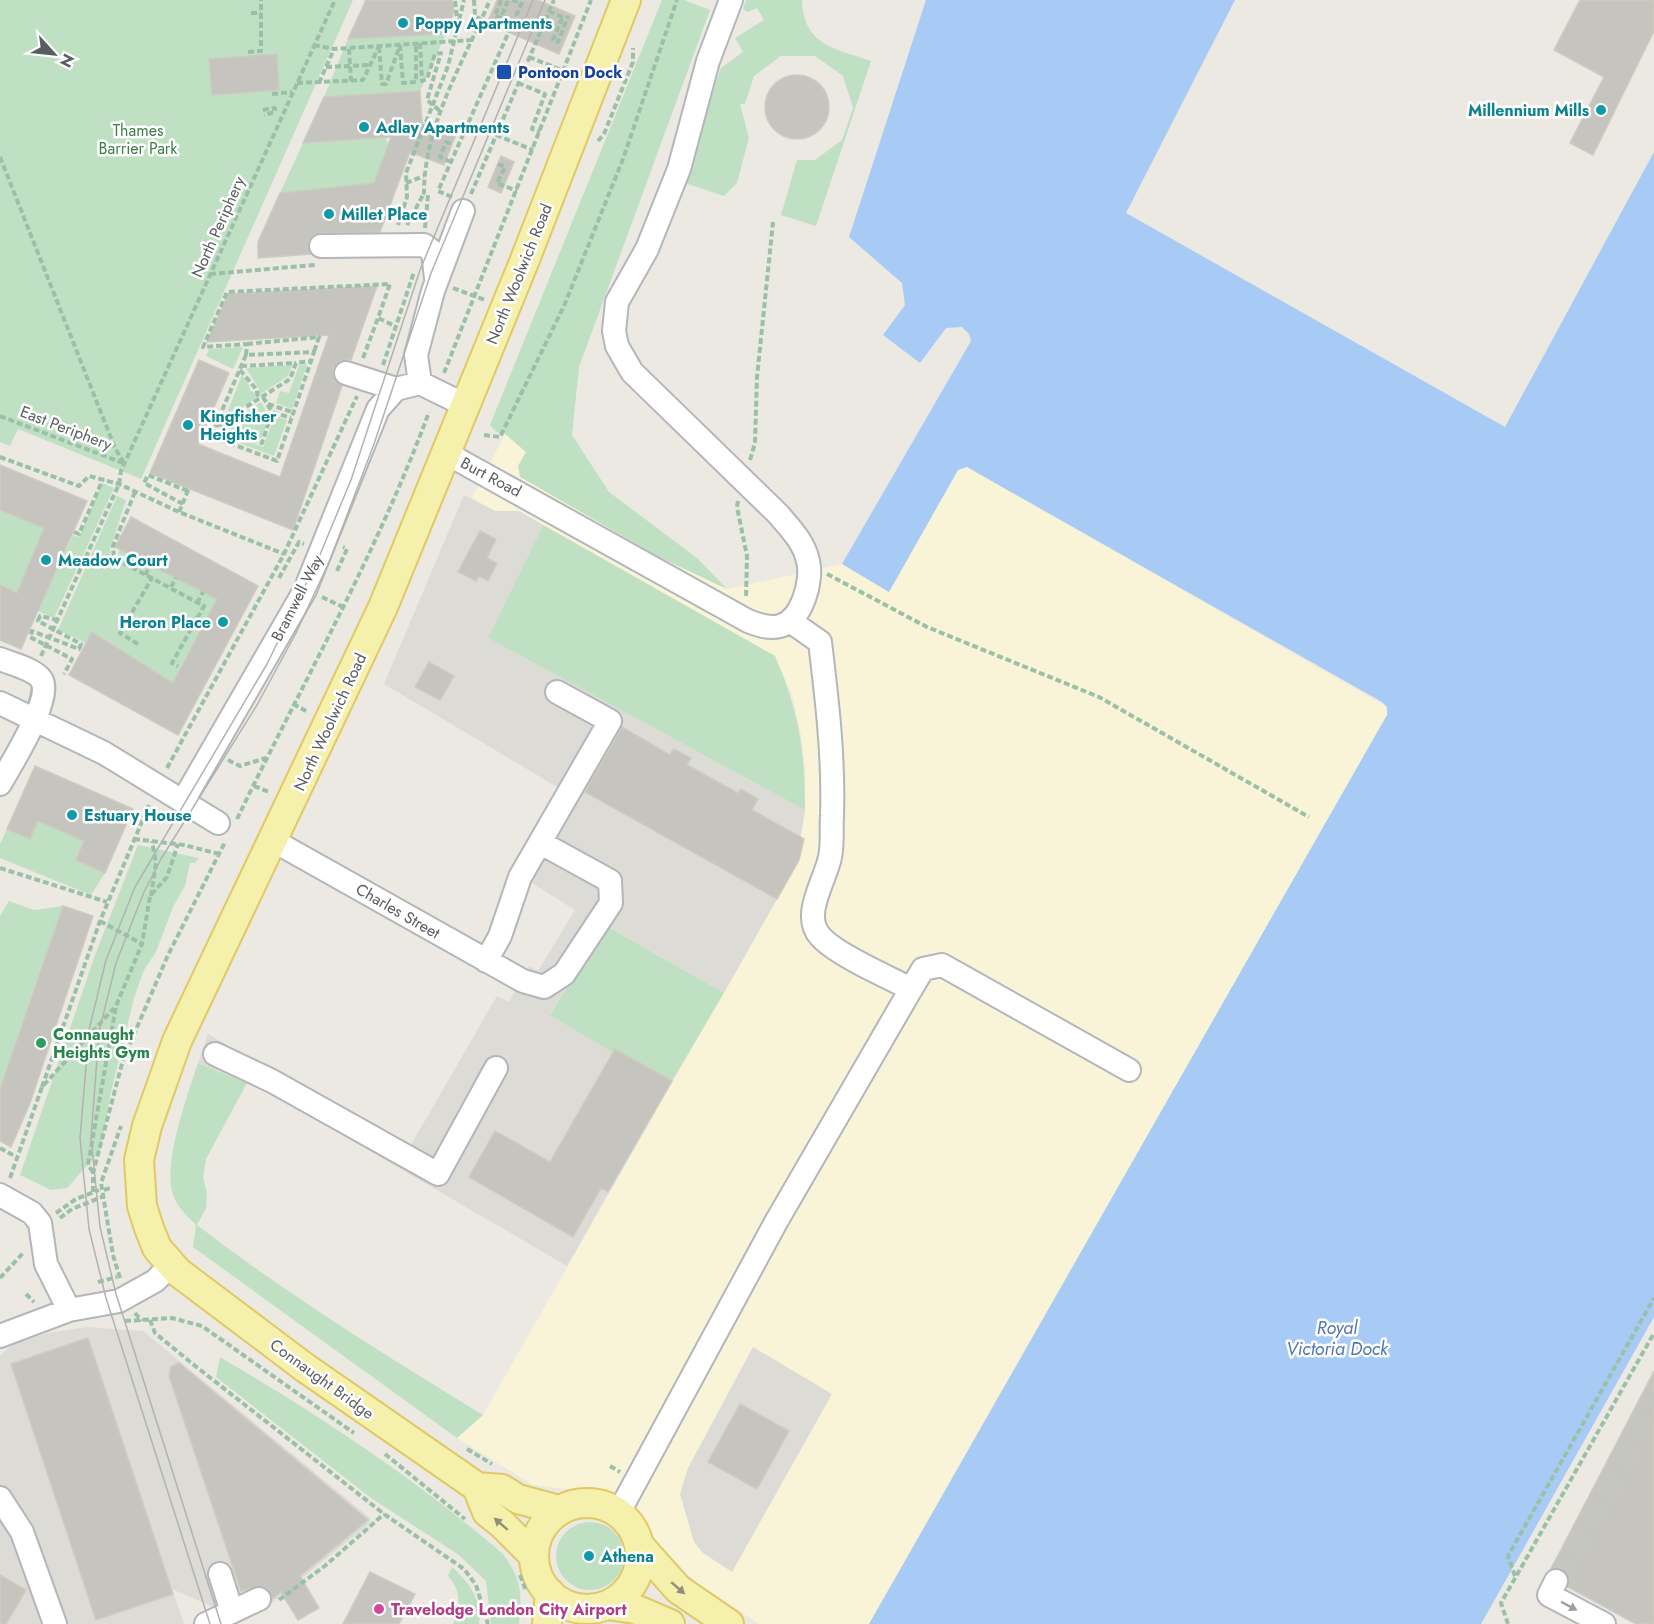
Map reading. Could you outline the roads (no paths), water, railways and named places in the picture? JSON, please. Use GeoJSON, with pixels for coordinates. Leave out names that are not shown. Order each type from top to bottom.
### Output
{"type":"FeatureCollection","features":[{"type":"Feature","properties":{"kind":"main road","name":"North Woolwich Road"},"geometry":{"type":"LineString","coordinates":[[171,1265],[157,1248],[142,1206],[139,1181],[140,1149],[177,1041],[274,841],[383,607],[529,251],[626,0]]}},
{"type":"Feature","properties":{"kind":"main road","name":"Connaught Bridge"},"geometry":{"type":"LineString","coordinates":[[171,1265],[186,1280],[304,1367],[477,1487],[502,1489],[518,1499],[560,1510]]}},
{"type":"Feature","properties":{"kind":"main road"},"geometry":{"type":"LineString","coordinates":[[477,1487],[487,1512],[534,1556],[542,1582],[550,1593],[574,1607],[595,1612],[641,1611],[670,1624]]}},
{"type":"Feature","properties":{"kind":"main road"},"geometry":{"type":"LineString","coordinates":[[534,1556],[541,1530],[560,1510],[579,1503],[600,1503],[619,1512],[632,1526],[639,1545],[640,1559],[631,1587],[595,1612]]}},
{"type":"Feature","properties":{"kind":"main road"},"geometry":{"type":"LineString","coordinates":[[639,1545],[678,1589],[729,1624]]}},
{"type":"Feature","properties":{"kind":"main road"},"geometry":{"type":"LineString","coordinates":[[547,1624],[550,1593]]}},
{"type":"Feature","properties":{"kind":"street"},"geometry":{"type":"LineString","coordinates":[[731,0],[708,61],[679,169],[647,249],[622,291],[614,315],[614,331],[617,346],[632,372],[744,480],[795,533],[809,563],[807,589],[790,621],[820,642],[829,714],[833,786],[830,857],[813,918],[819,935],[839,950],[910,989]]}},
{"type":"Feature","properties":{"kind":"street"},"geometry":{"type":"LineString","coordinates":[[465,207],[436,282],[416,355],[420,383],[465,405]]}},
{"type":"Feature","properties":{"kind":"street"},"geometry":{"type":"LineString","coordinates":[[324,255],[424,245],[433,252],[436,282]]}},
{"type":"Feature","properties":{"kind":"street","name":"Bramwell Way"},"geometry":{"type":"LineString","coordinates":[[170,792],[213,752],[305,590],[378,409],[369,380],[420,383]]}},
{"type":"Feature","properties":{"kind":"street","name":"Burt Road"},"geometry":{"type":"LineString","coordinates":[[446,453],[536,501],[561,518],[739,617],[768,627],[777,627],[790,621]]}},
{"type":"Feature","properties":{"kind":"street"},"geometry":{"type":"LineString","coordinates":[[0,659],[41,679],[45,688],[34,721],[0,784]]}},
{"type":"Feature","properties":{"kind":"street"},"geometry":{"type":"LineString","coordinates":[[486,961],[500,936],[520,877],[610,721],[557,692]]}},
{"type":"Feature","properties":{"kind":"street"},"geometry":{"type":"LineString","coordinates":[[0,703],[105,753],[170,792],[226,830]]}},
{"type":"Feature","properties":{"kind":"street","name":"Charles Street"},"geometry":{"type":"LineString","coordinates":[[274,841],[486,961],[523,981],[544,987],[564,974],[611,903],[610,881],[541,843]]}},
{"type":"Feature","properties":{"kind":"street"},"geometry":{"type":"LineString","coordinates":[[619,1512],[776,1222],[923,969],[942,965],[1129,1070]]}},
{"type":"Feature","properties":{"kind":"street"},"geometry":{"type":"LineString","coordinates":[[215,1054],[272,1081],[438,1174],[496,1068]]}},
{"type":"Feature","properties":{"kind":"street"},"geometry":{"type":"LineString","coordinates":[[5,1186],[40,1223],[46,1264],[69,1310]]}},
{"type":"Feature","properties":{"kind":"street"},"geometry":{"type":"LineString","coordinates":[[0,1336],[69,1310],[119,1301],[155,1281],[171,1265]]}},
{"type":"Feature","properties":{"kind":"street"},"geometry":{"type":"LineString","coordinates":[[0,1498],[22,1532],[56,1624]]}},
{"type":"Feature","properties":{"kind":"street"},"geometry":{"type":"LineString","coordinates":[[220,1574],[232,1612]]}},
{"type":"Feature","properties":{"kind":"street"},"geometry":{"type":"LineString","coordinates":[[1556,1581],[1549,1595],[1604,1624]]}},
{"type":"Feature","properties":{"kind":"street"},"geometry":{"type":"LineString","coordinates":[[206,1624],[232,1612],[268,1601]]}},
{"type":"Feature","properties":{"kind":"water","name":"Royal Victoria Dock"},"geometry":{"type":"Polygon","coordinates":[[[926,0],[1235,0],[1126,213],[1505,427],[1654,152],[1654,1317],[1481,1624],[869,1624],[1387,715],[1387,707],[1382,702],[967,467],[958,470],[889,592],[842,564],[971,341],[969,334],[962,327],[946,328],[920,363],[883,335],[905,305],[902,283],[849,237],[926,0]]]}},
{"type":"Feature","properties":{"kind":"tunnel"},"geometry":{"type":"LineString","coordinates":[[1556,1581],[1607,1492],[1654,1397]]}},
{"type":"Feature","properties":{"kind":"tram line"},"geometry":{"type":"LineString","coordinates":[[210,1624],[106,1298],[89,1229],[80,1138],[89,1030],[106,960],[135,887],[267,664],[319,557],[351,480],[420,270],[533,0]]}},
{"type":"Feature","properties":{"kind":"tram line"},"geometry":{"type":"LineString","coordinates":[[221,1624],[116,1294],[100,1227],[91,1138],[99,1032],[116,963],[144,892],[161,859],[257,705],[296,633],[330,560],[374,444],[431,273],[545,0]]}},
{"type":"Feature","properties":{"kind":"place","name":"Poppy Apartments"},"geometry":{"type":"Point","coordinates":[403,23]}},
{"type":"Feature","properties":{"kind":"place","name":"Pontoon Dock"},"geometry":{"type":"Point","coordinates":[504,72]}},
{"type":"Feature","properties":{"kind":"place","name":"Millennium Mills"},"geometry":{"type":"Point","coordinates":[1601,110]}},
{"type":"Feature","properties":{"kind":"place","name":"Adlay Apartments"},"geometry":{"type":"Point","coordinates":[364,127]}},
{"type":"Feature","properties":{"kind":"place","name":"Millet Place"},"geometry":{"type":"Point","coordinates":[329,214]}},
{"type":"Feature","properties":{"kind":"place","name":"Kingfisher Heights"},"geometry":{"type":"Point","coordinates":[188,425]}},
{"type":"Feature","properties":{"kind":"place","name":"Meadow Court"},"geometry":{"type":"Point","coordinates":[46,560]}},
{"type":"Feature","properties":{"kind":"place","name":"Heron Place"},"geometry":{"type":"Point","coordinates":[223,622]}},
{"type":"Feature","properties":{"kind":"place","name":"Estuary House"},"geometry":{"type":"Point","coordinates":[72,815]}},
{"type":"Feature","properties":{"kind":"place","name":"Connaught Heights Gym"},"geometry":{"type":"Point","coordinates":[41,1043]}},
{"type":"Feature","properties":{"kind":"place","name":"Athena"},"geometry":{"type":"Point","coordinates":[589,1556]}},
{"type":"Feature","properties":{"kind":"place","name":"Travelodge London City Airport"},"geometry":{"type":"Point","coordinates":[379,1609]}},
{"type":"Feature","properties":{"kind":"park label","name":"Thames Barrier Park"},"geometry":{"type":"Point","coordinates":[138,139]}}]}
